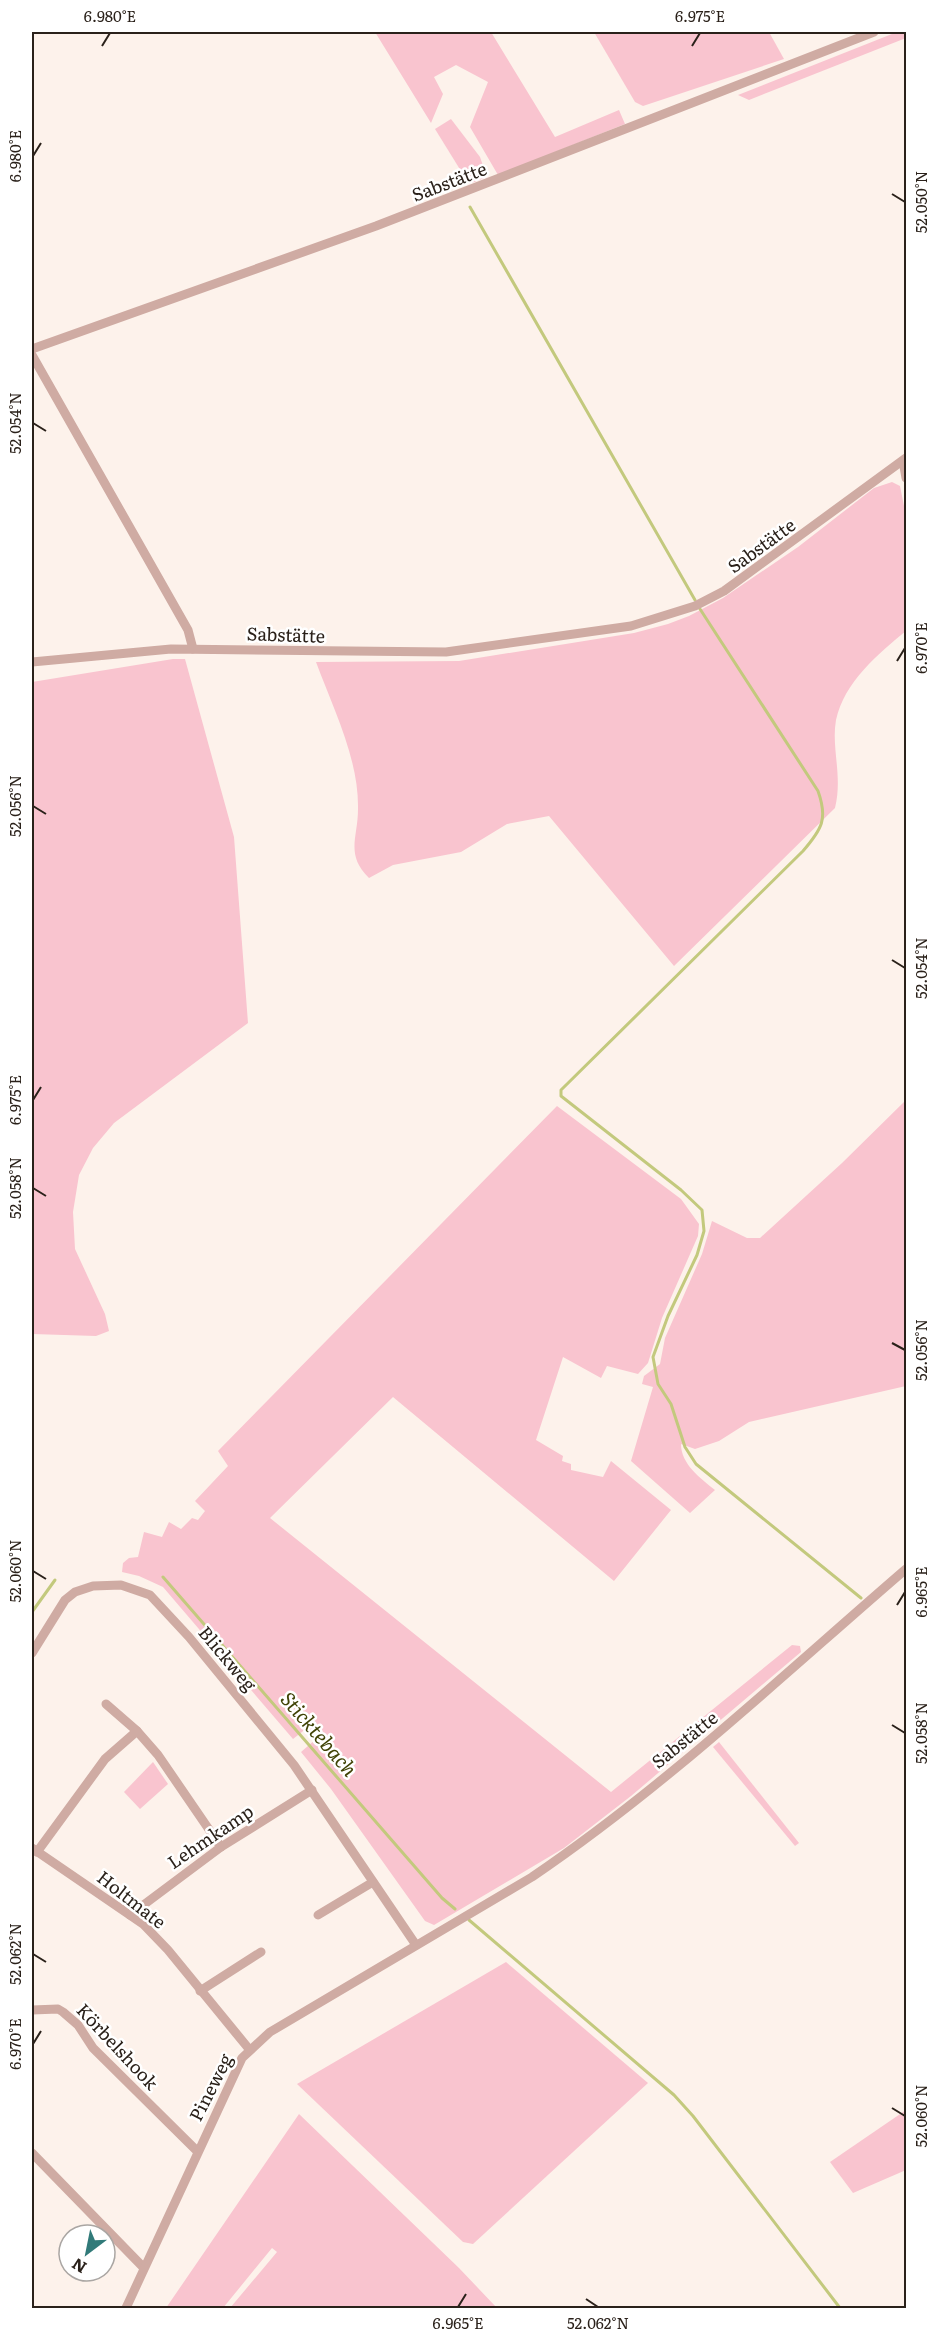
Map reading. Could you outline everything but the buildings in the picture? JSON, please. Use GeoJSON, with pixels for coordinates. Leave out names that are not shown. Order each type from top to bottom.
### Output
{"type":"FeatureCollection","features":[{"type":"Feature","properties":{"kind":"street","name":"Sabstätte"},"geometry":{"type":"LineString","coordinates":[[32,349],[440,202],[874,32]]}},
{"type":"Feature","properties":{"kind":"street"},"geometry":{"type":"LineString","coordinates":[[32,355],[188,630],[193,649]]}},
{"type":"Feature","properties":{"kind":"street","name":"Sabstätte"},"geometry":{"type":"LineString","coordinates":[[32,662],[147,650],[446,652],[631,626],[695,606],[724,591],[905,459]]}},
{"type":"Feature","properties":{"kind":"street","name":"Sabstätte"},"geometry":{"type":"LineString","coordinates":[[905,459],[906,478]]}},
{"type":"Feature","properties":{"kind":"street","name":"Sabstätte"},"geometry":{"type":"LineString","coordinates":[[467,1914],[532,1877],[605,1824],[796,1666],[906,1569]]}},
{"type":"Feature","properties":{"kind":"street","name":"Blickweg"},"geometry":{"type":"LineString","coordinates":[[32,1653],[65,1600],[75,1592],[93,1586],[128,1586],[150,1595],[282,1749],[416,1945]]}},
{"type":"Feature","properties":{"kind":"street"},"geometry":{"type":"LineString","coordinates":[[106,1704],[137,1731],[158,1755],[221,1847]]}},
{"type":"Feature","properties":{"kind":"street"},"geometry":{"type":"LineString","coordinates":[[34,1850],[105,1759],[137,1731]]}},
{"type":"Feature","properties":{"kind":"street","name":"Lehmkamp"},"geometry":{"type":"LineString","coordinates":[[130,1915],[221,1847],[312,1790]]}},
{"type":"Feature","properties":{"kind":"street","name":"Holtmate"},"geometry":{"type":"LineString","coordinates":[[34,1850],[130,1915],[163,1944],[249,2049]]}},
{"type":"Feature","properties":{"kind":"street"},"geometry":{"type":"LineString","coordinates":[[318,1916],[373,1882]]}},
{"type":"Feature","properties":{"kind":"street","name":"Pineweg"},"geometry":{"type":"LineString","coordinates":[[126,2308],[197,2151],[249,2049],[270,2032],[467,1914]]}},
{"type":"Feature","properties":{"kind":"street"},"geometry":{"type":"LineString","coordinates":[[200,1991],[261,1952]]}},
{"type":"Feature","properties":{"kind":"street","name":"Körbelshook"},"geometry":{"type":"LineString","coordinates":[[32,2010],[58,2009],[63,2012],[78,2025],[93,2048],[197,2151]]}},
{"type":"Feature","properties":{"kind":"street"},"geometry":{"type":"LineString","coordinates":[[32,2153],[143,2267]]}},
{"type":"Feature","properties":{"kind":"shaded area"},"geometry":{"type":"Polygon","coordinates":[[[375,32],[491,32],[555,137],[619,110],[625,124],[498,175],[470,127],[488,82],[456,65],[434,77],[443,94],[431,123],[375,32]]]}},
{"type":"Feature","properties":{"kind":"shaded area"},"geometry":{"type":"Polygon","coordinates":[[[594,32],[769,32],[784,59],[643,106],[635,102],[594,32]]]}},
{"type":"Feature","properties":{"kind":"shaded area"},"geometry":{"type":"Polygon","coordinates":[[[897,32],[906,32],[906,38],[749,100],[738,95],[897,32]]]}},
{"type":"Feature","properties":{"kind":"shaded area"},"geometry":{"type":"Polygon","coordinates":[[[451,119],[480,157],[487,177],[469,184],[435,129],[451,119]]]}},
{"type":"Feature","properties":{"kind":"shaded area"},"geometry":{"type":"Polygon","coordinates":[[[892,482],[900,486],[906,516],[906,631],[884,649],[854,681],[840,706],[835,731],[838,785],[835,808],[674,966],[549,816],[507,824],[461,852],[393,865],[369,878],[362,869],[357,861],[354,845],[358,809],[350,753],[316,662],[459,661],[634,633],[668,624],[723,598],[798,547],[874,488],[892,482]]]}},
{"type":"Feature","properties":{"kind":"shaded area"},"geometry":{"type":"Polygon","coordinates":[[[185,659],[234,837],[248,1023],[114,1123],[93,1148],[79,1175],[73,1212],[75,1249],[105,1314],[109,1331],[96,1336],[32,1334],[32,682],[185,659]]]}},
{"type":"Feature","properties":{"kind":"shaded area"},"geometry":{"type":"Polygon","coordinates":[[[906,1100],[906,1386],[749,1422],[719,1441],[695,1449],[681,1444],[688,1464],[715,1490],[690,1513],[631,1461],[653,1387],[642,1384],[644,1376],[660,1364],[665,1338],[702,1254],[712,1221],[747,1238],[760,1238],[842,1163],[906,1100]]]}},
{"type":"Feature","properties":{"kind":"shaded area"},"geometry":{"type":"Polygon","coordinates":[[[557,1106],[681,1199],[699,1224],[698,1236],[662,1318],[648,1363],[638,1374],[607,1366],[601,1378],[563,1357],[536,1440],[563,1456],[562,1461],[571,1464],[571,1470],[603,1477],[611,1461],[671,1510],[614,1581],[393,1397],[270,1518],[611,1792],[792,1645],[800,1646],[801,1652],[631,1796],[564,1848],[434,1925],[425,1921],[331,1789],[301,1752],[316,1739],[307,1728],[293,1739],[163,1587],[139,1576],[122,1572],[123,1563],[129,1558],[138,1557],[144,1532],[162,1537],[169,1522],[181,1529],[192,1518],[198,1520],[205,1511],[195,1501],[228,1466],[218,1451],[557,1106]]]}},
{"type":"Feature","properties":{"kind":"shaded area"},"geometry":{"type":"Polygon","coordinates":[[[719,1742],[799,1843],[795,1846],[713,1747],[719,1742]]]}},
{"type":"Feature","properties":{"kind":"shaded area"},"geometry":{"type":"Polygon","coordinates":[[[153,1762],[168,1784],[140,1809],[124,1792],[153,1762]]]}},
{"type":"Feature","properties":{"kind":"shaded area"},"geometry":{"type":"Polygon","coordinates":[[[506,1962],[648,2083],[473,2244],[463,2242],[297,2084],[506,1962]]]}},
{"type":"Feature","properties":{"kind":"shaded area"},"geometry":{"type":"Polygon","coordinates":[[[906,2110],[906,2170],[853,2193],[830,2162],[906,2110]]]}},
{"type":"Feature","properties":{"kind":"shaded area"},"geometry":{"type":"Polygon","coordinates":[[[299,2114],[459,2268],[497,2308],[230,2308],[277,2252],[272,2248],[223,2308],[166,2308],[299,2114]]]}},
{"type":"Feature","properties":{"kind":"waterway"},"geometry":{"type":"LineString","coordinates":[[470,207],[695,600]]}},
{"type":"Feature","properties":{"kind":"waterway"},"geometry":{"type":"LineString","coordinates":[[700,609],[818,791],[823,816],[819,830],[803,851],[561,1090],[561,1096],[681,1190],[702,1210],[704,1231],[697,1255],[668,1316],[653,1357],[658,1384],[671,1404],[685,1447],[696,1464],[861,1598]]}},
{"type":"Feature","properties":{"kind":"waterway","name":"Sticktebach"},"geometry":{"type":"LineString","coordinates":[[163,1577],[442,1898],[455,1909]]}},
{"type":"Feature","properties":{"kind":"waterway","name":"Sticktebach"},"geometry":{"type":"LineString","coordinates":[[32,1612],[55,1580]]}},
{"type":"Feature","properties":{"kind":"waterway"},"geometry":{"type":"LineString","coordinates":[[469,1920],[674,2095],[693,2116],[840,2308]]}}]}
